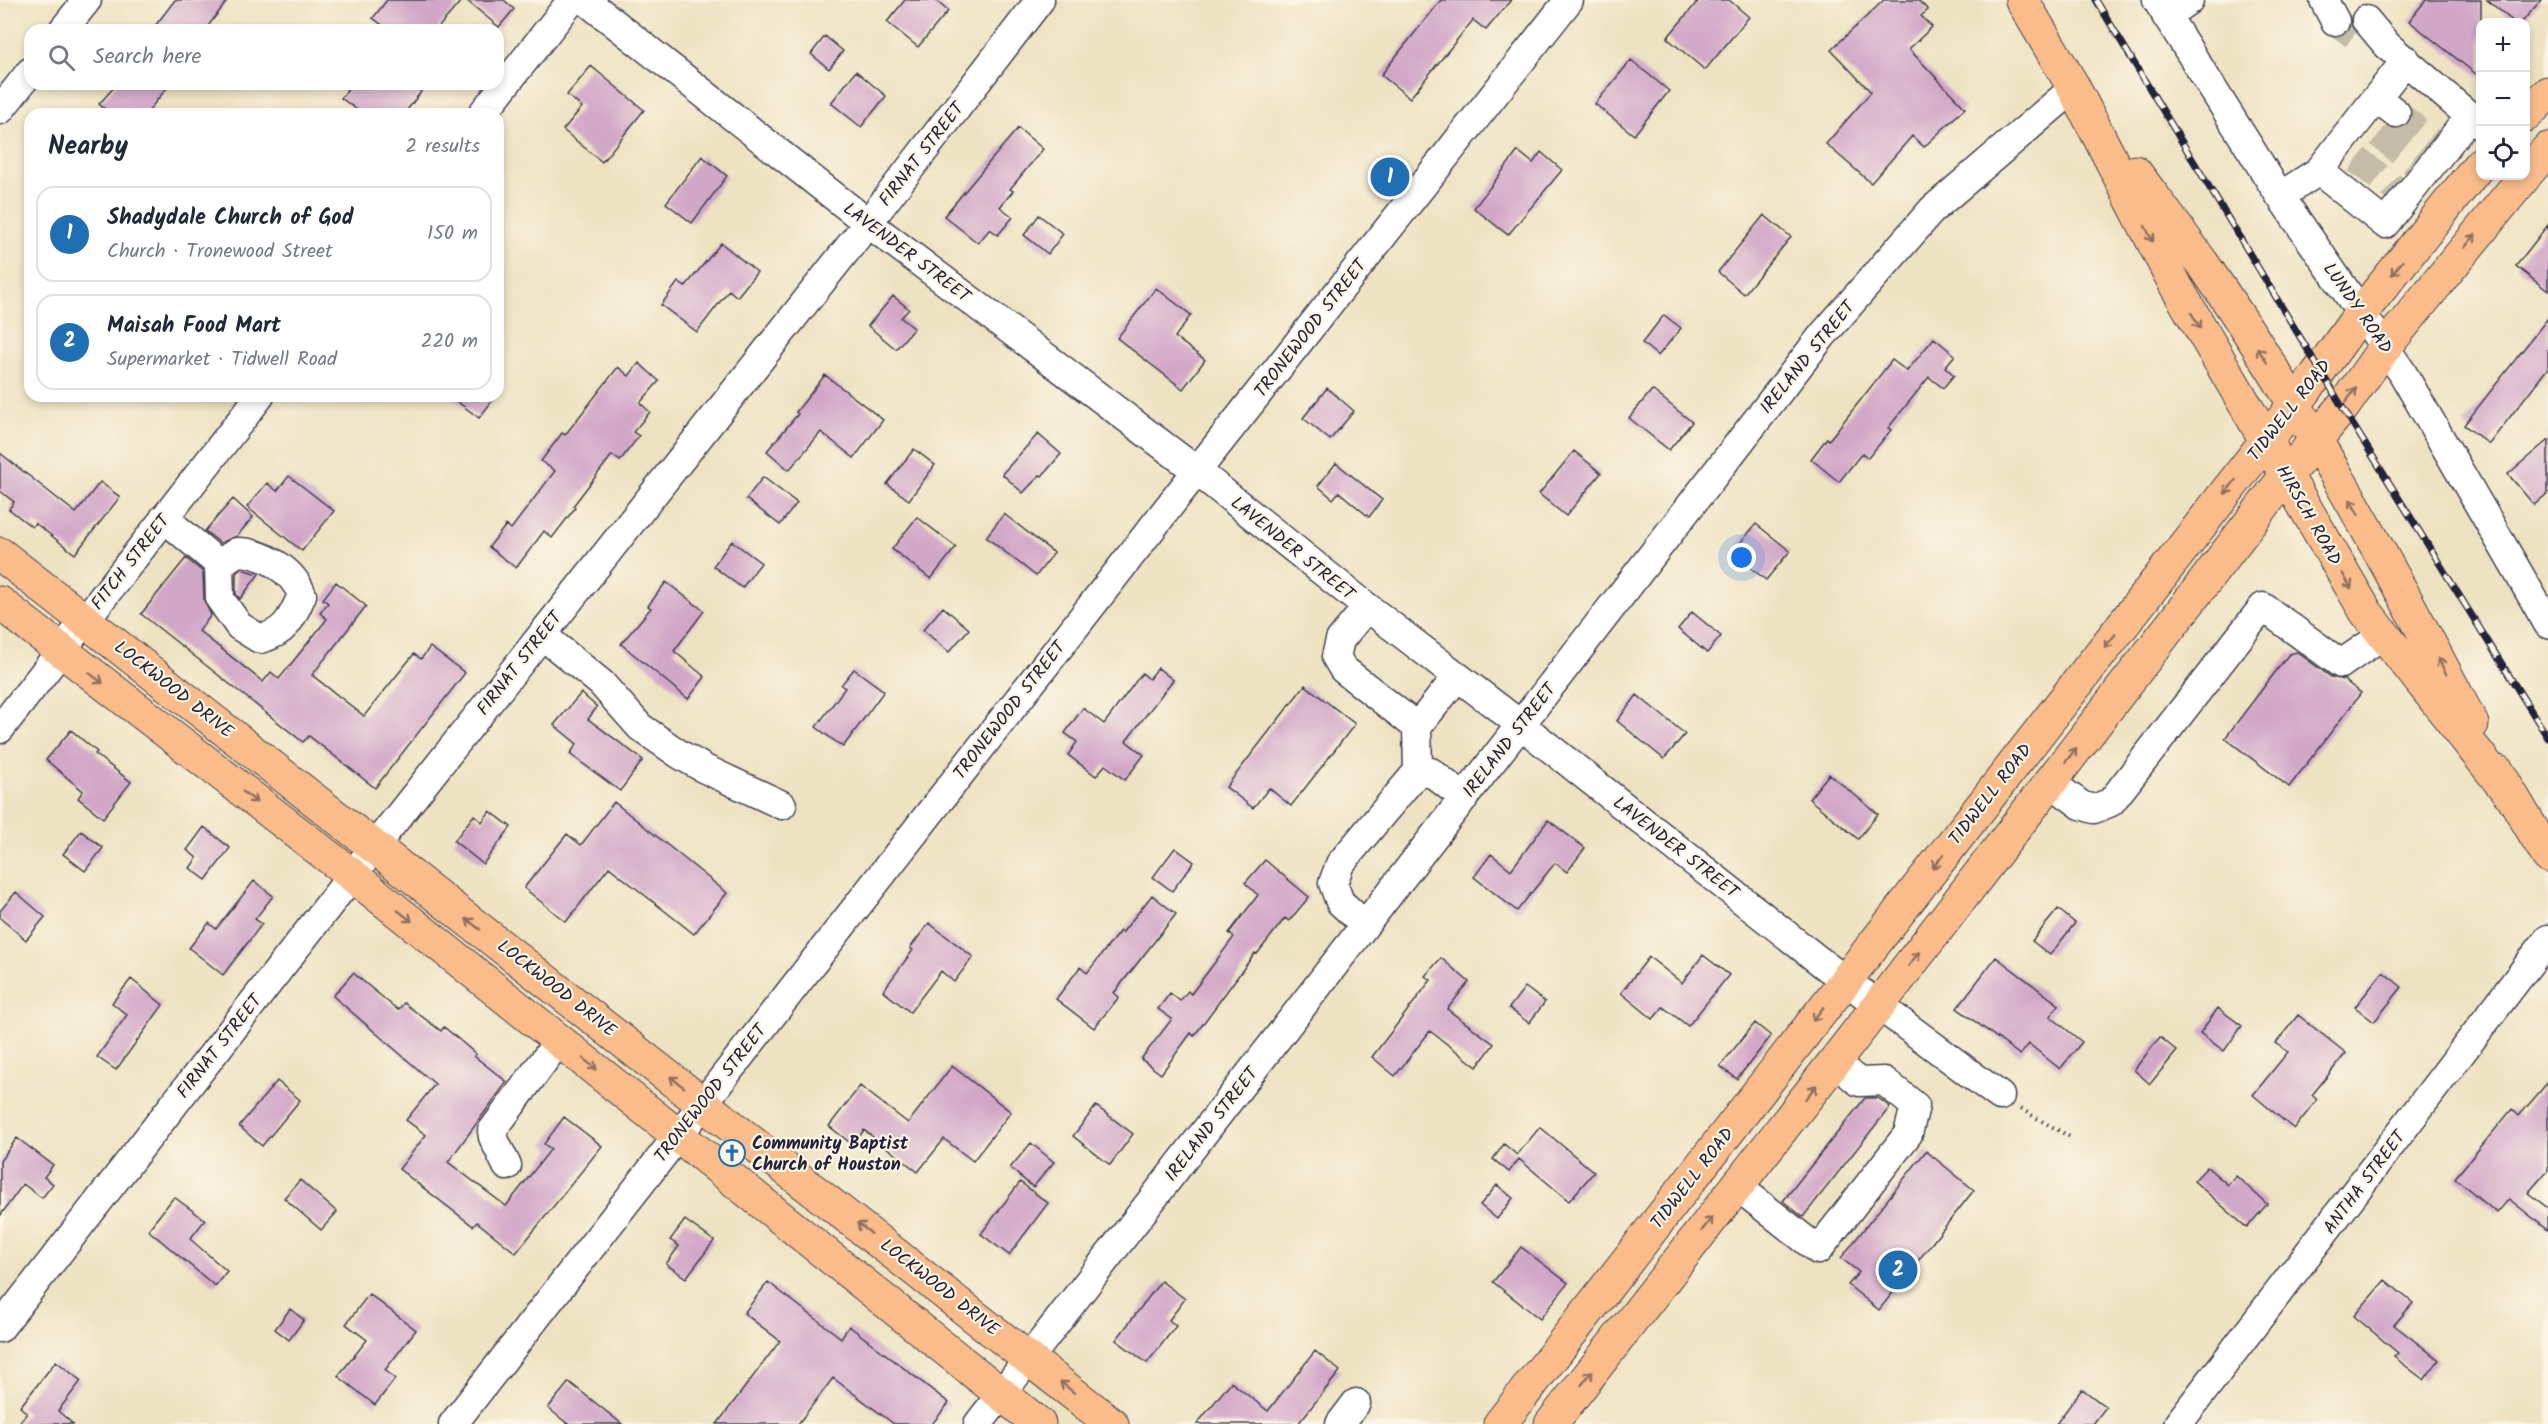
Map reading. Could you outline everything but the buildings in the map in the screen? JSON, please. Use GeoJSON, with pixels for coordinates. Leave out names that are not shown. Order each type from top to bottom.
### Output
{"type":"FeatureCollection","features":[{"type":"Feature","properties":{"kind":"main road","name":"HIRSCH ROAD"},"geometry":{"type":"LineString","coordinates":[[2022,0],[2074,88],[2176,286],[2366,612],[2508,792]]}},
{"type":"Feature","properties":{"kind":"main road","name":"HIRSCH ROAD"},"geometry":{"type":"LineString","coordinates":[[2074,88],[2203,265],[2294,405],[2404,592],[2508,792],[2548,856]]}},
{"type":"Feature","properties":{"kind":"main road"},"geometry":{"type":"LineString","coordinates":[[2530,111],[2548,93]]}},
{"type":"Feature","properties":{"kind":"main road"},"geometry":{"type":"LineString","coordinates":[[2530,169],[2548,149]]}},
{"type":"Feature","properties":{"kind":"main road","name":"TIDWELL ROAD"},"geometry":{"type":"LineString","coordinates":[[1500,1424],[2294,405],[2361,313],[2476,170]]}},
{"type":"Feature","properties":{"kind":"main road"},"geometry":{"type":"LineString","coordinates":[[1551,1424],[1878,1006],[2286,476],[2343,407],[2385,347],[2521,180]]}},
{"type":"Feature","properties":{"kind":"main road","name":"LOCKWOOD DRIVE"},"geometry":{"type":"LineString","coordinates":[[0,554],[1112,1424]]}},
{"type":"Feature","properties":{"kind":"main road"},"geometry":{"type":"LineString","coordinates":[[0,603],[352,875],[1039,1424]]}},
{"type":"Feature","properties":{"kind":"main road"},"geometry":{"type":"LineString","coordinates":[[2018,759],[2050,782]]}},
{"type":"Feature","properties":{"kind":"main road"},"geometry":{"type":"LineString","coordinates":[[1591,1308],[1623,1332]]}},
{"type":"Feature","properties":{"kind":"street"},"geometry":{"type":"LineString","coordinates":[[68,24],[87,0]]}},
{"type":"Feature","properties":{"kind":"street"},"geometry":{"type":"LineString","coordinates":[[504,86],[572,0]]}},
{"type":"Feature","properties":{"kind":"street","name":"LAVENDER STREET"},"geometry":{"type":"LineString","coordinates":[[585,0],[868,223],[1197,471],[1367,607],[1878,1006],[2000,1096]]}},
{"type":"Feature","properties":{"kind":"street","name":"FIRNAT STREET"},"geometry":{"type":"LineString","coordinates":[[0,1328],[352,875],[868,223],[1040,0]]}},
{"type":"Feature","properties":{"kind":"street","name":"TRONEWOOD STREET"},"geometry":{"type":"LineString","coordinates":[[453,1424],[1197,471],[1569,0]]}},
{"type":"Feature","properties":{"kind":"street","name":"LUNDY ROAD"},"geometry":{"type":"LineString","coordinates":[[2171,5],[2280,196],[2402,372],[2539,586],[2548,624]]}},
{"type":"Feature","properties":{"kind":"street"},"geometry":{"type":"LineString","coordinates":[[2319,171],[2385,224],[2401,193],[2429,157],[2475,120],[2396,52],[2343,14]]}},
{"type":"Feature","properties":{"kind":"street"},"geometry":{"type":"LineString","coordinates":[[2280,196],[2348,153],[2378,116],[2396,52]]}},
{"type":"Feature","properties":{"kind":"street"},"geometry":{"type":"LineString","coordinates":[[0,110],[24,80]]}},
{"type":"Feature","properties":{"kind":"street","name":"IRELAND STREET"},"geometry":{"type":"LineString","coordinates":[[978,1424],[1822,336],[1933,209],[2074,88]]}},
{"type":"Feature","properties":{"kind":"street"},"geometry":{"type":"LineString","coordinates":[[487,108],[501,90]]}},
{"type":"Feature","properties":{"kind":"street","name":"FITCH STREET"},"geometry":{"type":"LineString","coordinates":[[0,729],[255,402]]}},
{"type":"Feature","properties":{"kind":"street"},"geometry":{"type":"LineString","coordinates":[[164,518],[219,564]]}},
{"type":"Feature","properties":{"kind":"street"},"geometry":{"type":"LineString","coordinates":[[1367,607],[1340,640],[1336,657],[1344,669],[1416,727]]}},
{"type":"Feature","properties":{"kind":"street"},"geometry":{"type":"LineString","coordinates":[[2050,782],[2081,805],[2094,809],[2111,802],[2263,607],[2342,663],[2383,634]]}},
{"type":"Feature","properties":{"kind":"street"},"geometry":{"type":"LineString","coordinates":[[542,635],[600,683],[640,727],[705,769],[782,805]]}},
{"type":"Feature","properties":{"kind":"street"},"geometry":{"type":"LineString","coordinates":[[1365,925],[1340,902],[1333,883],[1336,873],[1340,864],[1418,771],[1416,727],[1457,677]]}},
{"type":"Feature","properties":{"kind":"street"},"geometry":{"type":"LineString","coordinates":[[1418,771],[1431,772],[1464,798]]}},
{"type":"Feature","properties":{"kind":"street","name":"ANTHA STREET"},"geometry":{"type":"LineString","coordinates":[[2178,1424],[2548,939]]}},
{"type":"Feature","properties":{"kind":"street"},"geometry":{"type":"LineString","coordinates":[[507,1166],[492,1131],[560,1040]]}},
{"type":"Feature","properties":{"kind":"street"},"geometry":{"type":"LineString","coordinates":[[1737,1186],[1818,1250],[1908,1134],[1915,1106],[1884,1081],[1859,1082],[1834,1062]]}},
{"type":"Feature","properties":{"kind":"path"},"geometry":{"type":"LineString","coordinates":[[2000,1096],[2070,1137]]}},
{"type":"Feature","properties":{"kind":"tunnel"},"geometry":{"type":"LineString","coordinates":[[2335,21],[2354,35]]}},
{"type":"Feature","properties":{"kind":"tunnel"},"geometry":{"type":"LineString","coordinates":[[2396,113],[2433,143]]}},
{"type":"Feature","properties":{"kind":"tunnel"},"geometry":{"type":"LineString","coordinates":[[2379,134],[2416,164]]}},
{"type":"Feature","properties":{"kind":"tunnel"},"geometry":{"type":"LineString","coordinates":[[2357,160],[2395,189]]}},
{"type":"Feature","properties":{"kind":"railway"},"geometry":{"type":"LineString","coordinates":[[2096,0],[2352,423],[2548,738]]}},
{"type":"Feature","properties":{"kind":"place","name":"Shadydale Church of God"},"geometry":{"type":"Point","coordinates":[1390,177]}},
{"type":"Feature","properties":{"kind":"place","name":"Community Baptist Church of Houston"},"geometry":{"type":"Point","coordinates":[732,1153]}},
{"type":"Feature","properties":{"kind":"place","name":"Maisah Food Mart"},"geometry":{"type":"Point","coordinates":[1898,1270]}}]}
